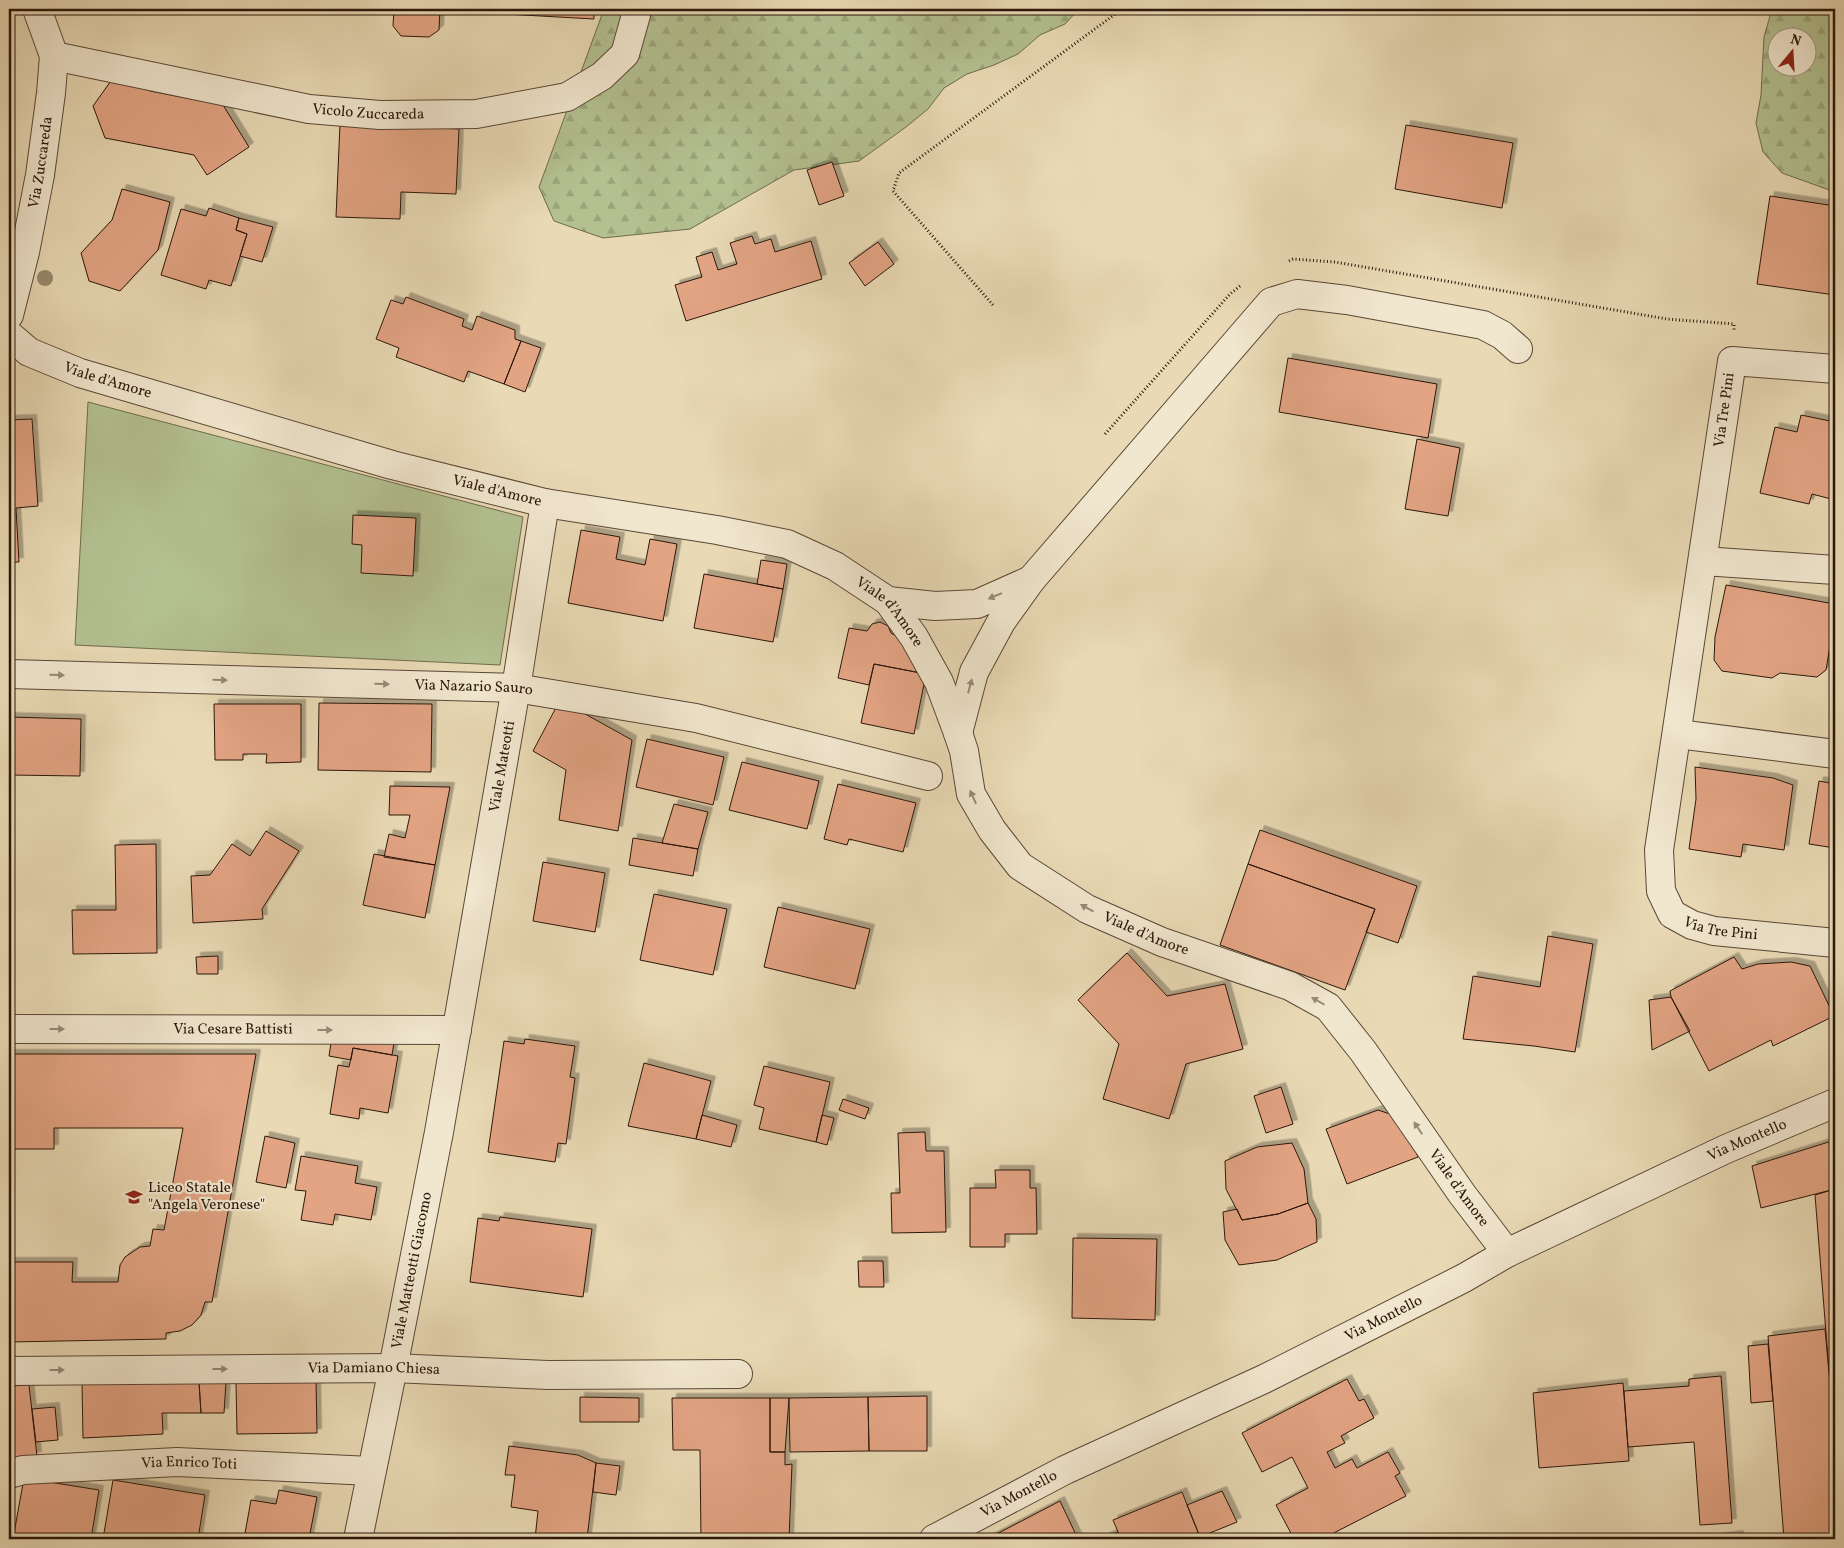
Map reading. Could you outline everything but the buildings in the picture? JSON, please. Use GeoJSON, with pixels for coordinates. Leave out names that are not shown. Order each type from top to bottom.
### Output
{"type":"FeatureCollection","features":[{"type":"Feature","properties":{"kind":"street","name":"Via Zuccareda"},"geometry":{"type":"LineString","coordinates":[[9,315],[25,252],[40,175],[54,56],[37,9]]}},
{"type":"Feature","properties":{"kind":"street","name":"Vicolo Zuccareda"},"geometry":{"type":"LineString","coordinates":[[54,56],[309,109],[380,116],[476,114],[567,97],[602,76],[625,54],[636,9]]}},
{"type":"Feature","properties":{"kind":"street"},"geometry":{"type":"LineString","coordinates":[[958,733],[974,672],[1001,622],[1032,580],[1271,302],[1297,294],[1347,300],[1483,325],[1502,335],[1518,349]]}},
{"type":"Feature","properties":{"kind":"street","name":"Viale d'Amore"},"geometry":{"type":"LineString","coordinates":[[9,335],[29,352],[80,373],[392,465],[545,503],[717,530],[787,544],[835,566],[888,601],[914,637],[939,682],[958,733],[964,751],[971,794],[992,830],[1020,866],[1087,909],[1162,942],[1290,986],[1328,1007],[1363,1051],[1462,1194],[1507,1253]]}},
{"type":"Feature","properties":{"kind":"street","name":"Via Tre Pini"},"geometry":{"type":"LineString","coordinates":[[1835,369],[1732,361],[1678,734],[1659,850],[1661,891],[1672,914],[1692,925],[1714,931],[1835,943]]}},
{"type":"Feature","properties":{"kind":"street","name":"Viale Mateotti"},"geometry":{"type":"LineString","coordinates":[[457,1030],[516,688],[545,503]]}},
{"type":"Feature","properties":{"kind":"street"},"geometry":{"type":"LineString","coordinates":[[1703,561],[1835,570]]}},
{"type":"Feature","properties":{"kind":"street"},"geometry":{"type":"LineString","coordinates":[[888,601],[935,606],[976,604],[1032,580]]}},
{"type":"Feature","properties":{"kind":"street","name":"Via Nazario Sauro"},"geometry":{"type":"LineString","coordinates":[[9,674],[516,688],[696,718],[928,776]]}},
{"type":"Feature","properties":{"kind":"street"},"geometry":{"type":"LineString","coordinates":[[1678,734],[1835,754]]}},
{"type":"Feature","properties":{"kind":"street","name":"Via Cesare Battisti"},"geometry":{"type":"LineString","coordinates":[[9,1030],[457,1030]]}},
{"type":"Feature","properties":{"kind":"street","name":"Viale Matteotti Giacomo"},"geometry":{"type":"LineString","coordinates":[[358,1539],[393,1368],[457,1030]]}},
{"type":"Feature","properties":{"kind":"street","name":"Via Montello"},"geometry":{"type":"LineString","coordinates":[[934,1539],[1065,1470],[1264,1379],[1464,1278],[1507,1253],[1726,1149],[1835,1103]]}},
{"type":"Feature","properties":{"kind":"street","name":"Via Damiano Chiesa"},"geometry":{"type":"LineString","coordinates":[[9,1370],[393,1368],[548,1375],[738,1374]]}},
{"type":"Feature","properties":{"kind":"street","name":"Via Enrico Toti"},"geometry":{"type":"LineString","coordinates":[[9,1474],[23,1470],[177,1462],[371,1471]]}},
{"type":"Feature","properties":{"kind":"path"},"geometry":{"type":"LineString","coordinates":[[993,305],[893,191],[899,173],[1122,9]]}},
{"type":"Feature","properties":{"kind":"green space"},"geometry":{"type":"Polygon","coordinates":[[[604,9],[1079,9],[1065,24],[1040,35],[1018,54],[967,74],[944,88],[928,109],[859,161],[794,170],[690,229],[603,238],[554,221],[539,187],[604,9]]]}},
{"type":"Feature","properties":{"kind":"green space"},"geometry":{"type":"Polygon","coordinates":[[[1772,9],[1835,9],[1835,192],[1782,173],[1763,152],[1756,123],[1761,95],[1766,30],[1766,78],[1816,78],[1816,28],[1767,28],[1772,9]]]}},
{"type":"Feature","properties":{"kind":"green space"},"geometry":{"type":"Polygon","coordinates":[[[88,402],[523,517],[500,665],[75,645],[88,402]]]}},
{"type":"Feature","properties":{"kind":"place","name":"Liceo Statale \"Angela Veronese\""},"geometry":{"type":"Point","coordinates":[134,1197]}}]}
